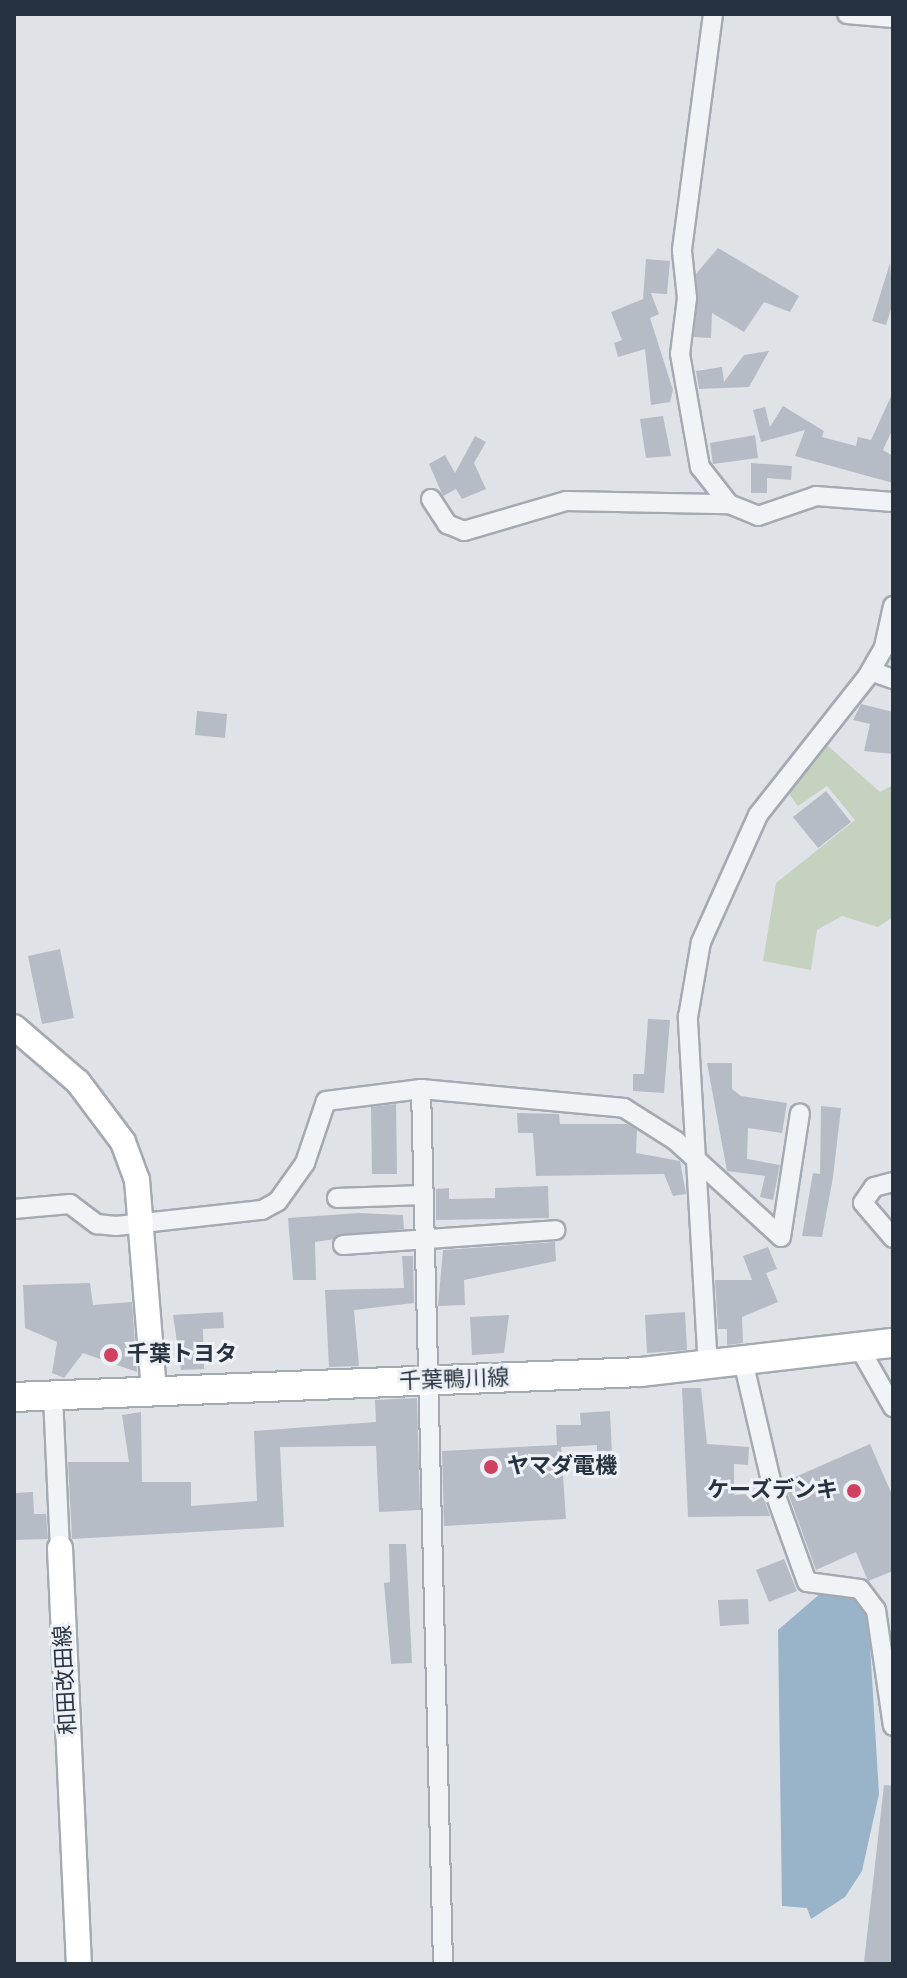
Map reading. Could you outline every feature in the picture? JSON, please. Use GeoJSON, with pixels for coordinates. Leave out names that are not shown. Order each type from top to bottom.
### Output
{"type":"FeatureCollection","features":[{"type":"Feature","properties":{"kind":"main road","name":"千葉鴨川線"},"geometry":{"type":"LineString","coordinates":[[14,1397],[708,1368],[893,1343]]}},
{"type":"Feature","properties":{"kind":"street"},"geometry":{"type":"LineString","coordinates":[[713,14],[682,251],[687,298],[680,354],[700,467],[729,504]]}},
{"type":"Feature","properties":{"kind":"street"},"geometry":{"type":"LineString","coordinates":[[847,14],[893,18]]}},
{"type":"Feature","properties":{"kind":"street"},"geometry":{"type":"LineString","coordinates":[[431,499],[447,524],[464,531],[566,501],[729,504],[758,516],[816,496],[893,502]]}},
{"type":"Feature","properties":{"kind":"street"},"geometry":{"type":"LineString","coordinates":[[708,1368],[688,1017],[711,912],[758,815],[871,671],[893,606]]}},
{"type":"Feature","properties":{"kind":"street"},"geometry":{"type":"LineString","coordinates":[[871,671],[893,679]]}},
{"type":"Feature","properties":{"kind":"street"},"geometry":{"type":"LineString","coordinates":[[14,1027],[105,1111],[137,1180],[154,1391]]}},
{"type":"Feature","properties":{"kind":"street"},"geometry":{"type":"LineString","coordinates":[[421,1089],[431,1380],[443,1964]]}},
{"type":"Feature","properties":{"kind":"street"},"geometry":{"type":"LineString","coordinates":[[14,1209],[70,1204],[97,1224],[142,1225],[262,1210],[278,1201],[305,1163],[326,1101],[421,1089],[624,1108],[694,1157],[781,1237],[800,1113]]}},
{"type":"Feature","properties":{"kind":"street"},"geometry":{"type":"LineString","coordinates":[[893,1182],[874,1187],[863,1203],[893,1238]]}},
{"type":"Feature","properties":{"kind":"street"},"geometry":{"type":"LineString","coordinates":[[337,1198],[424,1195]]}},
{"type":"Feature","properties":{"kind":"street"},"geometry":{"type":"LineString","coordinates":[[343,1245],[555,1230]]}},
{"type":"Feature","properties":{"kind":"street"},"geometry":{"type":"LineString","coordinates":[[860,1349],[893,1407]]}},
{"type":"Feature","properties":{"kind":"street"},"geometry":{"type":"LineString","coordinates":[[744,1365],[772,1485],[803,1575],[816,1586],[860,1589],[876,1610],[893,1726]]}},
{"type":"Feature","properties":{"kind":"street","name":"和田改田線"},"geometry":{"type":"LineString","coordinates":[[53,1396],[79,1964]]}},
{"type":"Feature","properties":{"kind":"green space"},"geometry":{"type":"Polygon","coordinates":[[[828,746],[880,792],[893,785],[893,917],[878,927],[842,916],[817,930],[811,970],[763,961],[776,883],[855,820],[827,786],[798,806],[786,790],[828,746]]]}},
{"type":"Feature","properties":{"kind":"water"},"geometry":{"type":"Polygon","coordinates":[[[821,1593],[848,1595],[868,1612],[879,1794],[862,1871],[845,1897],[811,1919],[807,1908],[782,1906],[778,1630],[821,1593]]]}},
{"type":"Feature","properties":{"kind":"building"},"geometry":{"type":"Polygon","coordinates":[[[718,248],[799,296],[790,312],[764,302],[744,332],[712,313],[711,338],[694,337],[696,274],[718,248]]]}},
{"type":"Feature","properties":{"kind":"building"},"geometry":{"type":"Polygon","coordinates":[[[646,259],[670,261],[667,294],[651,293],[659,314],[650,318],[673,390],[670,402],[651,405],[645,349],[618,357],[614,343],[622,340],[611,312],[643,299],[646,259]]]}},
{"type":"Feature","properties":{"kind":"building"},"geometry":{"type":"Polygon","coordinates":[[[890,263],[893,303],[886,325],[872,321],[890,263]]]}},
{"type":"Feature","properties":{"kind":"building"},"geometry":{"type":"Polygon","coordinates":[[[769,351],[749,387],[699,389],[696,371],[722,367],[724,382],[744,355],[769,351]]]}},
{"type":"Feature","properties":{"kind":"building"},"geometry":{"type":"Polygon","coordinates":[[[893,392],[893,428],[883,450],[893,456],[893,483],[795,456],[805,430],[761,442],[753,410],[765,407],[770,427],[783,406],[824,431],[822,437],[856,446],[858,437],[871,440],[893,392]]]}},
{"type":"Feature","properties":{"kind":"building"},"geometry":{"type":"Polygon","coordinates":[[[663,416],[671,456],[646,458],[640,419],[663,416]]]}},
{"type":"Feature","properties":{"kind":"building"},"geometry":{"type":"Polygon","coordinates":[[[755,435],[758,458],[713,464],[710,443],[755,435]]]}},
{"type":"Feature","properties":{"kind":"building"},"geometry":{"type":"Polygon","coordinates":[[[475,436],[486,442],[474,463],[486,489],[462,499],[456,489],[443,496],[429,464],[445,455],[455,473],[475,436]]]}},
{"type":"Feature","properties":{"kind":"building"},"geometry":{"type":"Polygon","coordinates":[[[751,463],[792,466],[791,480],[767,478],[767,493],[751,493],[751,463]]]}},
{"type":"Feature","properties":{"kind":"building"},"geometry":{"type":"Polygon","coordinates":[[[861,704],[893,712],[893,754],[864,751],[870,724],[853,720],[861,704]]]}},
{"type":"Feature","properties":{"kind":"building"},"geometry":{"type":"Polygon","coordinates":[[[197,711],[227,714],[225,738],[195,735],[197,711]]]}},
{"type":"Feature","properties":{"kind":"building"},"geometry":{"type":"Polygon","coordinates":[[[826,791],[851,822],[818,848],[793,817],[826,791]]]}},
{"type":"Feature","properties":{"kind":"building"},"geometry":{"type":"Polygon","coordinates":[[[60,949],[74,1018],[42,1024],[28,956],[60,949]]]}},
{"type":"Feature","properties":{"kind":"building"},"geometry":{"type":"Polygon","coordinates":[[[648,1019],[670,1020],[664,1093],[633,1091],[633,1074],[644,1074],[648,1019]]]}},
{"type":"Feature","properties":{"kind":"building"},"geometry":{"type":"Polygon","coordinates":[[[707,1063],[732,1063],[732,1089],[741,1096],[787,1103],[782,1133],[748,1128],[747,1159],[780,1165],[773,1200],[760,1197],[765,1176],[727,1171],[707,1063]]]}},
{"type":"Feature","properties":{"kind":"building"},"geometry":{"type":"Polygon","coordinates":[[[396,1104],[397,1174],[372,1174],[371,1107],[396,1104]]]}},
{"type":"Feature","properties":{"kind":"building"},"geometry":{"type":"Polygon","coordinates":[[[821,1106],[841,1108],[833,1177],[822,1237],[802,1236],[813,1173],[820,1174],[821,1106]]]}},
{"type":"Feature","properties":{"kind":"building"},"geometry":{"type":"Polygon","coordinates":[[[517,1113],[559,1114],[560,1124],[627,1124],[637,1130],[636,1153],[680,1161],[686,1194],[673,1196],[664,1174],[536,1176],[533,1133],[518,1133],[517,1113]]]}},
{"type":"Feature","properties":{"kind":"building"},"geometry":{"type":"Polygon","coordinates":[[[548,1186],[549,1218],[436,1220],[436,1189],[449,1188],[449,1199],[495,1198],[495,1188],[548,1186]]]}},
{"type":"Feature","properties":{"kind":"building"},"geometry":{"type":"Polygon","coordinates":[[[359,1213],[403,1215],[404,1229],[315,1242],[316,1280],[293,1280],[288,1218],[359,1213]]]}},
{"type":"Feature","properties":{"kind":"building"},"geometry":{"type":"Polygon","coordinates":[[[555,1242],[556,1261],[464,1280],[465,1305],[438,1306],[443,1250],[555,1242]]]}},
{"type":"Feature","properties":{"kind":"building"},"geometry":{"type":"Polygon","coordinates":[[[768,1247],[777,1269],[766,1273],[778,1302],[742,1317],[743,1343],[727,1345],[727,1329],[718,1329],[715,1280],[752,1280],[743,1256],[768,1247]]]}},
{"type":"Feature","properties":{"kind":"building"},"geometry":{"type":"Polygon","coordinates":[[[402,1256],[413,1256],[414,1303],[354,1310],[359,1366],[329,1367],[325,1290],[404,1288],[402,1256]]]}},
{"type":"Feature","properties":{"kind":"building"},"geometry":{"type":"Polygon","coordinates":[[[90,1283],[93,1305],[132,1302],[137,1372],[83,1353],[64,1378],[52,1373],[57,1342],[25,1328],[23,1285],[90,1283]]]}},
{"type":"Feature","properties":{"kind":"building"},"geometry":{"type":"Polygon","coordinates":[[[223,1312],[224,1328],[203,1329],[204,1369],[181,1370],[173,1315],[223,1312]]]}},
{"type":"Feature","properties":{"kind":"building"},"geometry":{"type":"Polygon","coordinates":[[[685,1312],[687,1350],[647,1353],[645,1315],[685,1312]]]}},
{"type":"Feature","properties":{"kind":"building"},"geometry":{"type":"Polygon","coordinates":[[[509,1315],[504,1353],[472,1355],[470,1317],[509,1315]]]}},
{"type":"Feature","properties":{"kind":"building"},"geometry":{"type":"Polygon","coordinates":[[[682,1388],[701,1388],[707,1444],[749,1447],[748,1465],[734,1464],[734,1495],[762,1493],[770,1516],[688,1517],[682,1388]]]}},
{"type":"Feature","properties":{"kind":"building"},"geometry":{"type":"Polygon","coordinates":[[[417,1398],[420,1510],[379,1512],[376,1446],[280,1447],[284,1527],[72,1539],[68,1462],[129,1462],[122,1415],[141,1412],[142,1482],[191,1482],[191,1506],[257,1501],[254,1431],[376,1422],[375,1400],[417,1398]]]}},
{"type":"Feature","properties":{"kind":"building"},"geometry":{"type":"Polygon","coordinates":[[[610,1411],[612,1454],[597,1455],[597,1445],[561,1447],[566,1519],[444,1526],[442,1451],[557,1445],[556,1425],[581,1425],[580,1413],[610,1411]]]}},
{"type":"Feature","properties":{"kind":"building"},"geometry":{"type":"Polygon","coordinates":[[[870,1444],[893,1497],[893,1571],[868,1581],[856,1552],[816,1570],[784,1482],[870,1444]]]}},
{"type":"Feature","properties":{"kind":"building"},"geometry":{"type":"Polygon","coordinates":[[[33,1492],[34,1514],[46,1514],[48,1539],[14,1540],[15,1493],[33,1492]]]}},
{"type":"Feature","properties":{"kind":"building"},"geometry":{"type":"Polygon","coordinates":[[[389,1544],[406,1544],[412,1663],[391,1664],[384,1583],[390,1582],[389,1544]]]}},
{"type":"Feature","properties":{"kind":"building"},"geometry":{"type":"Polygon","coordinates":[[[784,1559],[797,1591],[769,1602],[756,1570],[784,1559]]]}},
{"type":"Feature","properties":{"kind":"building"},"geometry":{"type":"Polygon","coordinates":[[[748,1599],[749,1624],[720,1626],[718,1600],[748,1599]]]}},
{"type":"Feature","properties":{"kind":"building"},"geometry":{"type":"Polygon","coordinates":[[[884,1785],[893,1786],[893,1964],[874,1964],[864,1962],[884,1785]]]}},
{"type":"Feature","properties":{"kind":"place","name":"千葉トヨタ"},"geometry":{"type":"Point","coordinates":[111,1355]}},
{"type":"Feature","properties":{"kind":"place","name":"ヤマダ電機"},"geometry":{"type":"Point","coordinates":[491,1467]}},
{"type":"Feature","properties":{"kind":"place","name":"ケーズデンキ"},"geometry":{"type":"Point","coordinates":[854,1491]}}]}
